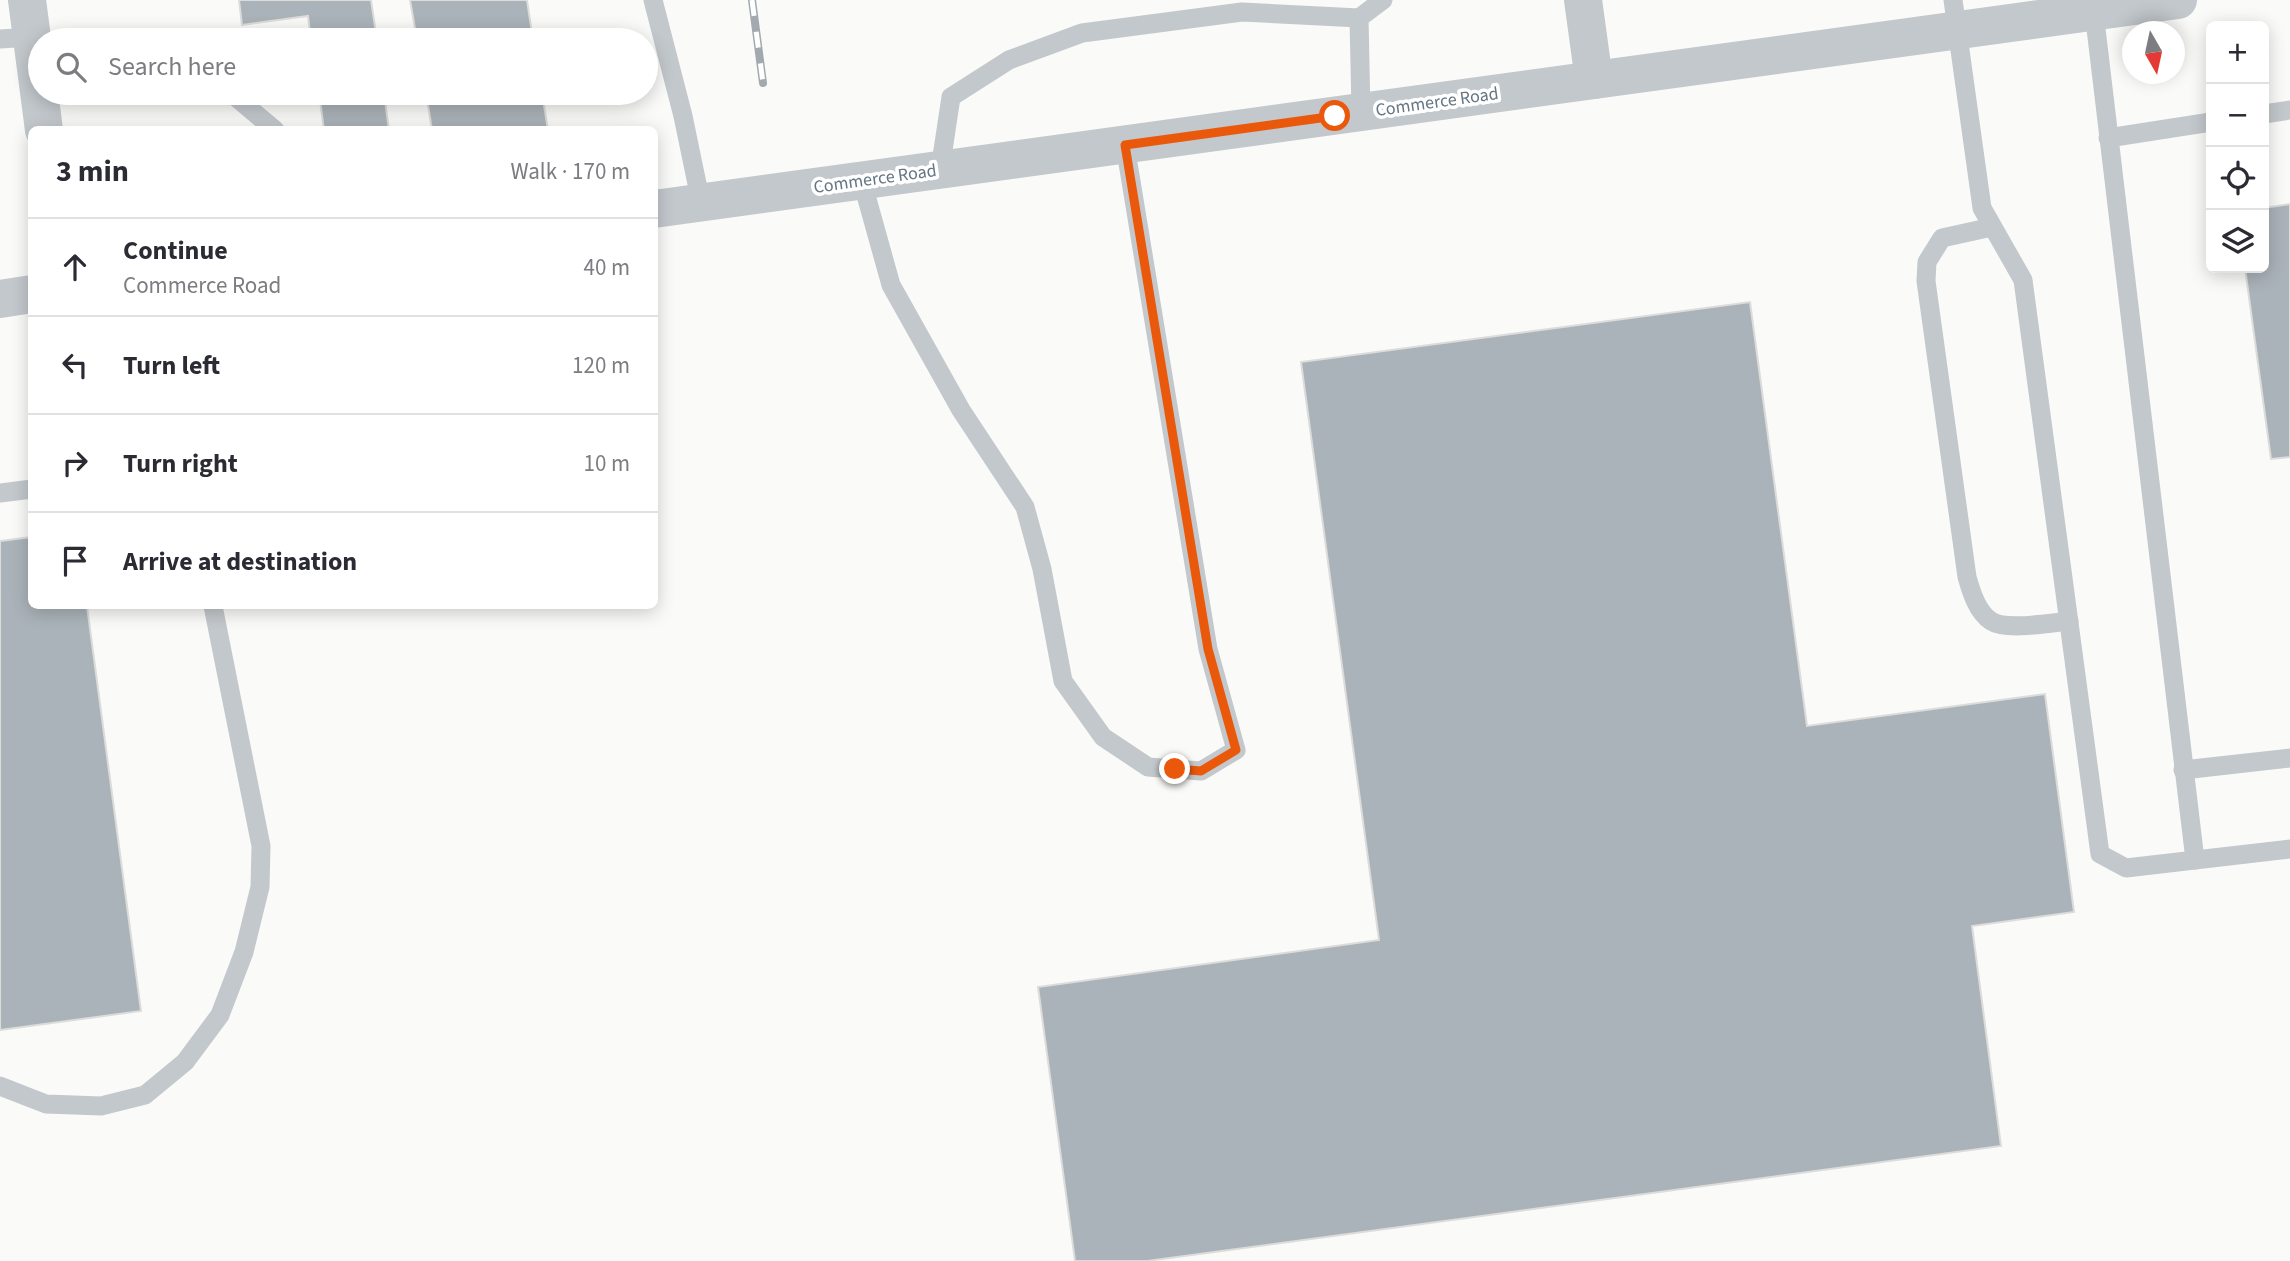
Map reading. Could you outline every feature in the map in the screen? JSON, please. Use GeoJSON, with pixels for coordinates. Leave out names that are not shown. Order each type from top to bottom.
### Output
{"type":"FeatureCollection","features":[{"type":"Feature","properties":{"kind":"street"},"geometry":{"type":"LineString","coordinates":[[1583,0],[1594,80]]}},
{"type":"Feature","properties":{"kind":"street","name":"Commerce Road"},"geometry":{"type":"LineString","coordinates":[[658,208],[1594,80],[1955,15],[2077,9],[2178,0]]}},
{"type":"Feature","properties":{"kind":"street"},"geometry":{"type":"LineString","coordinates":[[39,105],[43,126]]}},
{"type":"Feature","properties":{"kind":"street"},"geometry":{"type":"LineString","coordinates":[[0,299],[28,296]]}},
{"type":"Feature","properties":{"kind":"lane"},"geometry":{"type":"LineString","coordinates":[[653,0],[683,116],[701,203]]}},
{"type":"Feature","properties":{"kind":"lane"},"geometry":{"type":"LineString","coordinates":[[940,170],[951,97],[1009,60],[1082,33],[1242,12],[1359,18],[1382,0]]}},
{"type":"Feature","properties":{"kind":"lane"},"geometry":{"type":"LineString","coordinates":[[2077,9],[2108,138],[2195,860]]}},
{"type":"Feature","properties":{"kind":"lane"},"geometry":{"type":"LineString","coordinates":[[1955,15],[1982,208],[2023,280],[2100,854],[2126,868],[2290,849]]}},
{"type":"Feature","properties":{"kind":"lane"},"geometry":{"type":"LineString","coordinates":[[1359,18],[1361,112]]}},
{"type":"Feature","properties":{"kind":"lane"},"geometry":{"type":"LineString","coordinates":[[245,105],[270,126]]}},
{"type":"Feature","properties":{"kind":"lane"},"geometry":{"type":"LineString","coordinates":[[2269,113],[2290,110]]}},
{"type":"Feature","properties":{"kind":"lane"},"geometry":{"type":"LineString","coordinates":[[2108,138],[2206,123]]}},
{"type":"Feature","properties":{"kind":"lane"},"geometry":{"type":"LineString","coordinates":[[862,181],[891,285],[961,410],[1025,507],[1042,569],[1063,681],[1103,737],[1149,766],[1201,771],[1236,750],[1208,649],[1125,145]]}},
{"type":"Feature","properties":{"kind":"lane"},"geometry":{"type":"LineString","coordinates":[[1992,227],[1942,238],[1927,262],[1926,281],[1967,577],[1975,601],[1991,621],[2011,626],[2069,621]]}},
{"type":"Feature","properties":{"kind":"lane"},"geometry":{"type":"LineString","coordinates":[[0,493],[28,490]]}},
{"type":"Feature","properties":{"kind":"lane"},"geometry":{"type":"LineString","coordinates":[[0,1086],[46,1104],[101,1106],[145,1095],[185,1062],[220,1016],[244,952],[260,887],[261,846],[214,609]]}},
{"type":"Feature","properties":{"kind":"lane"},"geometry":{"type":"LineString","coordinates":[[2183,770],[2290,758]]}},
{"type":"Feature","properties":{"kind":"building"},"geometry":{"type":"Polygon","coordinates":[[[239,0],[371,0],[375,28],[310,28],[308,16],[242,25],[239,0]]]}},
{"type":"Feature","properties":{"kind":"building"},"geometry":{"type":"Polygon","coordinates":[[[410,0],[527,0],[531,28],[415,28],[410,0]]]}},
{"type":"Feature","properties":{"kind":"building"},"geometry":{"type":"Polygon","coordinates":[[[321,105],[386,105],[388,126],[323,126],[321,105]]]}},
{"type":"Feature","properties":{"kind":"building"},"geometry":{"type":"Polygon","coordinates":[[[428,105],[544,105],[547,126],[431,126],[428,105]]]}},
{"type":"Feature","properties":{"kind":"building"},"geometry":{"type":"Polygon","coordinates":[[[2290,204],[2290,457],[2271,459],[2246,273],[2269,273],[2269,207],[2290,204]]]}},
{"type":"Feature","properties":{"kind":"building"},"geometry":{"type":"Polygon","coordinates":[[[1750,302],[1807,726],[2045,694],[2074,912],[1972,926],[2001,1146],[1147,1261],[1075,1261],[1038,987],[1379,940],[1301,362],[1750,302]]]}},
{"type":"Feature","properties":{"kind":"building"},"geometry":{"type":"Polygon","coordinates":[[[28,538],[28,609],[87,609],[141,1011],[0,1030],[0,541],[28,538]]]}},
{"type":"Feature","properties":{"kind":"railway"},"geometry":{"type":"LineString","coordinates":[[752,0],[763,83]]}},
{"type":"Feature","properties":{"kind":"route"},"geometry":{"type":"LineString","coordinates":[[1175,769],[1201,771],[1236,750],[1208,649],[1125,145],[1335,116]]}}]}
